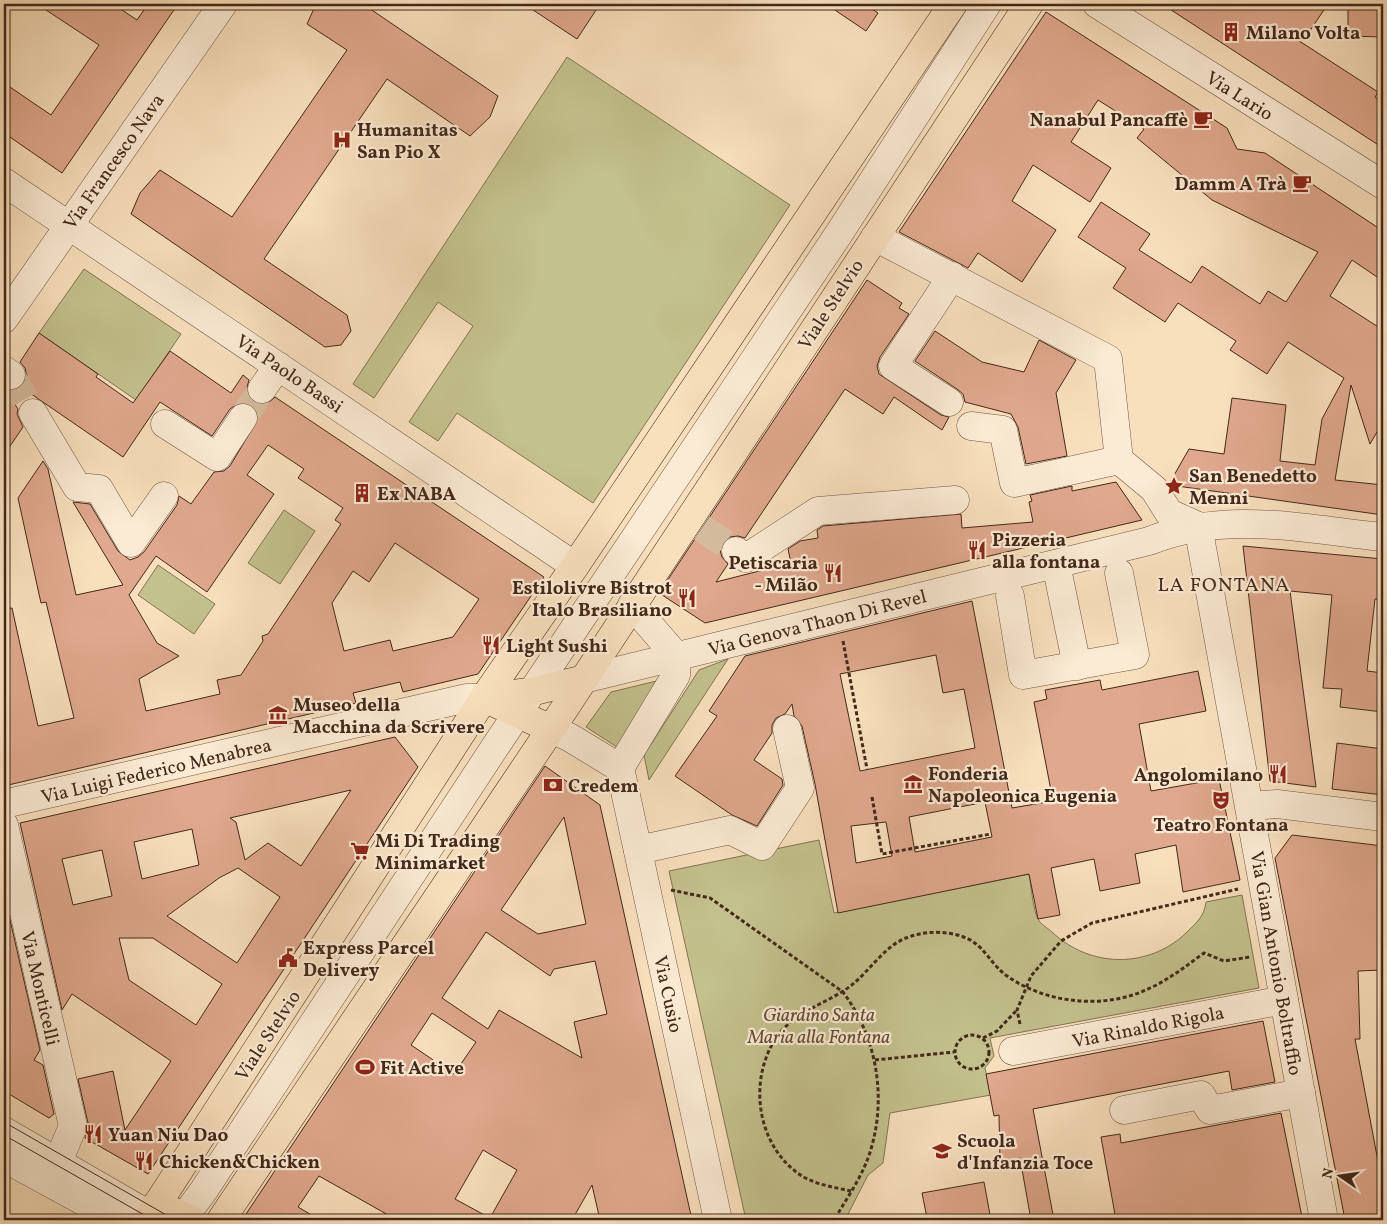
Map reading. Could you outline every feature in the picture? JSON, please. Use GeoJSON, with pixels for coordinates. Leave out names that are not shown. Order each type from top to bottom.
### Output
{"type":"FeatureCollection","features":[{"type":"Feature","properties":{"kind":"main road"},"geometry":{"type":"LineString","coordinates":[[575,566],[953,4]]}},
{"type":"Feature","properties":{"kind":"main road","name":"Viale Stelvio"},"geometry":{"type":"LineString","coordinates":[[552,729],[632,605],[695,524],[875,237],[1029,4]]}},
{"type":"Feature","properties":{"kind":"main road","name":"Viale Stelvio"},"geometry":{"type":"LineString","coordinates":[[167,1217],[484,698],[575,566]]}},
{"type":"Feature","properties":{"kind":"main road"},"geometry":{"type":"LineString","coordinates":[[484,698],[535,691],[584,679]]}},
{"type":"Feature","properties":{"kind":"main road"},"geometry":{"type":"LineString","coordinates":[[221,1220],[552,729],[484,698]]}},
{"type":"Feature","properties":{"kind":"street","name":"Via Francesco Nava"},"geometry":{"type":"LineString","coordinates":[[4,319],[223,4]]}},
{"type":"Feature","properties":{"kind":"street","name":"Viale Stelvio"},"geometry":{"type":"LineString","coordinates":[[167,1217],[204,1190],[834,240],[988,4]]}},
{"type":"Feature","properties":{"kind":"street","name":"Via Lario"},"geometry":{"type":"LineString","coordinates":[[1097,4],[1383,185]]}},
{"type":"Feature","properties":{"kind":"street","name":"Via Paolo Bassi"},"geometry":{"type":"LineString","coordinates":[[4,182],[575,566]]}},
{"type":"Feature","properties":{"kind":"street"},"geometry":{"type":"LineString","coordinates":[[875,237],[1108,359],[1119,460],[1154,489],[1169,513]]}},
{"type":"Feature","properties":{"kind":"street"},"geometry":{"type":"LineString","coordinates":[[949,402],[893,366],[952,276]]}},
{"type":"Feature","properties":{"kind":"street"},"geometry":{"type":"LineString","coordinates":[[262,389],[278,366]]}},
{"type":"Feature","properties":{"kind":"street"},"geometry":{"type":"LineString","coordinates":[[90,477],[66,436],[36,409],[77,488],[98,489],[131,543],[164,496]]}},
{"type":"Feature","properties":{"kind":"street"},"geometry":{"type":"LineString","coordinates":[[165,424],[217,457],[243,418]]}},
{"type":"Feature","properties":{"kind":"street"},"geometry":{"type":"LineString","coordinates":[[971,426],[1003,430],[1014,483],[1119,460]]}},
{"type":"Feature","properties":{"kind":"street"},"geometry":{"type":"LineString","coordinates":[[1031,495],[1116,476],[1146,507],[1169,513],[1198,526],[1244,523],[1383,537]]}},
{"type":"Feature","properties":{"kind":"street"},"geometry":{"type":"LineString","coordinates":[[736,551],[746,558],[818,511],[955,500]]}},
{"type":"Feature","properties":{"kind":"street","name":"Via Genova Thaon Di Revel"},"geometry":{"type":"LineString","coordinates":[[584,679],[1149,541],[1171,532],[1198,526]]}},
{"type":"Feature","properties":{"kind":"street","name":"Via Gian Antonio Boltraffio"},"geometry":{"type":"LineString","coordinates":[[1198,526],[1227,675],[1250,806],[1261,884],[1324,1220]]}},
{"type":"Feature","properties":{"kind":"street"},"geometry":{"type":"LineString","coordinates":[[1056,564],[1077,666]]}},
{"type":"Feature","properties":{"kind":"street"},"geometry":{"type":"LineString","coordinates":[[1010,596],[1023,675],[1135,655],[1119,573]]}},
{"type":"Feature","properties":{"kind":"street"},"geometry":{"type":"LineString","coordinates":[[552,729],[569,737],[620,768],[676,675],[677,657],[632,605]]}},
{"type":"Feature","properties":{"kind":"street","name":"Via Luigi Federico Menabrea"},"geometry":{"type":"LineString","coordinates":[[4,804],[457,700],[484,698]]}},
{"type":"Feature","properties":{"kind":"street"},"geometry":{"type":"LineString","coordinates":[[638,850],[730,830],[762,846],[800,788],[787,730]]}},
{"type":"Feature","properties":{"kind":"street","name":"Via Cusio"},"geometry":{"type":"LineString","coordinates":[[620,768],[718,1220]]}},
{"type":"Feature","properties":{"kind":"street"},"geometry":{"type":"LineString","coordinates":[[1250,806],[1277,804],[1383,817]]}},
{"type":"Feature","properties":{"kind":"street","name":"Via Monticelli"},"geometry":{"type":"LineString","coordinates":[[4,825],[73,1126],[63,1150]]}},
{"type":"Feature","properties":{"kind":"street","name":"Via Rinaldo Rigola"},"geometry":{"type":"LineString","coordinates":[[1019,1050],[1284,1000]]}},
{"type":"Feature","properties":{"kind":"street"},"geometry":{"type":"LineString","coordinates":[[1124,1110],[1201,1095],[1210,1110],[1301,1094]]}},
{"type":"Feature","properties":{"kind":"street"},"geometry":{"type":"LineString","coordinates":[[4,1122],[63,1150],[167,1217]]}},
{"type":"Feature","properties":{"kind":"street"},"geometry":{"type":"LineString","coordinates":[[4,1131],[167,1217]]}},
{"type":"Feature","properties":{"kind":"street"},"geometry":{"type":"LineString","coordinates":[[4,1158],[118,1220]]}},
{"type":"Feature","properties":{"kind":"path"},"geometry":{"type":"LineString","coordinates":[[838,616],[867,769]]}},
{"type":"Feature","properties":{"kind":"path"},"geometry":{"type":"LineString","coordinates":[[872,797],[882,854],[991,834]]}},
{"type":"Feature","properties":{"kind":"path"},"geometry":{"type":"LineString","coordinates":[[983,1038],[989,1052],[987,1060],[975,1069],[968,1069],[961,1065],[954,1052],[956,1044],[968,1035],[983,1038],[997,1030],[1017,1010],[1031,976],[1061,941],[1092,924],[1241,888]]}},
{"type":"Feature","properties":{"kind":"path"},"geometry":{"type":"LineString","coordinates":[[674,891],[710,898],[843,992],[855,1008],[868,1034],[875,1060],[877,1099],[871,1149],[851,1191],[834,1220]]}},
{"type":"Feature","properties":{"kind":"path"},"geometry":{"type":"LineString","coordinates":[[851,1191],[812,1181],[795,1172],[780,1155],[767,1134],[759,1108],[765,1060],[777,1037],[796,1017],[843,992],[868,972],[891,947],[920,932],[941,932],[972,941],[1007,976],[1027,987],[1057,997],[1100,1002],[1126,998],[1149,989],[1166,980],[1204,953],[1224,961],[1257,956]]}},
{"type":"Feature","properties":{"kind":"path"},"geometry":{"type":"LineString","coordinates":[[1017,1010],[1019,1050]]}},
{"type":"Feature","properties":{"kind":"path"},"geometry":{"type":"LineString","coordinates":[[875,1060],[954,1052]]}},
{"type":"Feature","properties":{"kind":"green space"},"geometry":{"type":"Polygon","coordinates":[[[567,57],[790,205],[593,503],[457,413],[438,441],[409,422],[473,326],[438,302],[374,398],[353,384],[567,57]]]}},
{"type":"Feature","properties":{"kind":"green space"},"geometry":{"type":"Polygon","coordinates":[[[84,269],[181,334],[136,400],[39,333],[84,269]]]}},
{"type":"Feature","properties":{"kind":"green space"},"geometry":{"type":"Polygon","coordinates":[[[284,510],[315,531],[280,584],[248,563],[284,510]]]}},
{"type":"Feature","properties":{"kind":"green space"},"geometry":{"type":"Polygon","coordinates":[[[158,565],[215,604],[194,634],[138,595],[158,565]]]}},
{"type":"Feature","properties":{"kind":"green space"},"geometry":{"type":"Polygon","coordinates":[[[728,659],[649,780],[644,755],[699,670],[728,659]]]}},
{"type":"Feature","properties":{"kind":"green space"},"geometry":{"type":"Polygon","coordinates":[[[665,679],[620,749],[586,727],[611,692],[665,679]]]}},
{"type":"Feature","properties":{"kind":"green space","name":"Giardino Santa Maria alla Fontana"},"geometry":{"type":"Polygon","coordinates":[[[819,840],[834,913],[1029,874],[1035,910],[1040,923],[1067,944],[1101,958],[1137,958],[1154,953],[1171,945],[1186,933],[1202,916],[1206,902],[1242,895],[1259,988],[990,1038],[994,1056],[985,1068],[991,1095],[890,1113],[883,1163],[868,1175],[845,1220],[746,1220],[669,871],[819,840]]]}},
{"type":"Feature","properties":{"kind":"building"},"geometry":{"type":"Polygon","coordinates":[[[37,4],[113,4],[137,20],[148,4],[178,4],[62,173],[4,133],[4,83],[51,115],[99,45],[37,4]]]}},
{"type":"Feature","properties":{"kind":"building"},"geometry":{"type":"Polygon","coordinates":[[[316,4],[363,4],[498,96],[490,117],[470,136],[387,79],[264,259],[347,315],[351,331],[341,345],[325,347],[131,214],[140,193],[160,170],[232,217],[347,50],[307,24],[316,4]]]}},
{"type":"Feature","properties":{"kind":"building"},"geometry":{"type":"Polygon","coordinates":[[[524,4],[600,4],[577,39],[524,4]]]}},
{"type":"Feature","properties":{"kind":"building"},"geometry":{"type":"Polygon","coordinates":[[[826,4],[865,4],[878,13],[866,31],[826,4]]]}},
{"type":"Feature","properties":{"kind":"building"},"geometry":{"type":"Polygon","coordinates":[[[1162,4],[1328,4],[1307,35],[1290,35],[1378,92],[1375,97],[1383,103],[1383,148],[1162,4]]]}},
{"type":"Feature","properties":{"kind":"building"},"geometry":{"type":"Polygon","coordinates":[[[1348,4],[1372,4],[1371,9],[1383,10],[1383,37],[1348,36],[1348,4]]]}},
{"type":"Feature","properties":{"kind":"building"},"geometry":{"type":"Polygon","coordinates":[[[1046,12],[1227,128],[1237,149],[1265,153],[1383,231],[1383,281],[1352,260],[1330,296],[1383,330],[1383,422],[1370,444],[1351,385],[1335,480],[1383,485],[1383,515],[1169,484],[1189,449],[1224,454],[1232,398],[1286,405],[1280,461],[1315,465],[1322,419],[1344,378],[1288,342],[1267,374],[1230,350],[1236,341],[1178,303],[1165,322],[1113,288],[1126,268],[1078,237],[1101,202],[1150,234],[1139,250],[1191,283],[1202,266],[1260,304],[1268,291],[1286,302],[1318,252],[1212,200],[1137,138],[1144,129],[1098,100],[1071,142],[1111,168],[1090,202],[1033,165],[1012,201],[1056,230],[1022,282],[978,253],[968,268],[899,232],[1046,12]]]}},
{"type":"Feature","properties":{"kind":"building"},"geometry":{"type":"Polygon","coordinates":[[[867,280],[902,303],[899,308],[909,314],[880,357],[877,366],[879,374],[941,415],[949,417],[942,430],[894,397],[883,414],[845,389],[745,538],[738,536],[730,537],[723,542],[720,550],[722,557],[728,564],[716,582],[791,563],[788,549],[800,541],[818,538],[817,530],[823,526],[961,514],[962,528],[1033,522],[1029,502],[1032,501],[1030,495],[1072,486],[1072,491],[1116,482],[1142,520],[705,623],[659,593],[867,280]]]}},
{"type":"Feature","properties":{"kind":"building"},"geometry":{"type":"Polygon","coordinates":[[[935,331],[982,362],[1024,372],[1039,340],[1076,360],[1056,393],[1067,456],[1026,464],[1018,427],[1011,414],[965,402],[963,394],[957,389],[915,361],[935,331]]]}},
{"type":"Feature","properties":{"kind":"building"},"geometry":{"type":"Polygon","coordinates":[[[39,333],[98,374],[96,377],[133,403],[170,351],[231,393],[243,375],[249,380],[247,387],[248,395],[254,402],[261,405],[268,403],[275,397],[544,577],[478,674],[403,692],[400,682],[353,693],[356,703],[4,786],[4,609],[12,608],[38,726],[74,718],[46,602],[41,603],[18,498],[43,461],[48,469],[76,595],[123,585],[73,502],[90,504],[118,551],[130,560],[138,557],[144,552],[177,505],[179,496],[191,504],[214,472],[224,471],[230,466],[258,419],[257,412],[252,405],[244,402],[237,404],[230,409],[212,436],[160,402],[123,457],[21,387],[27,376],[25,368],[20,362],[39,333]],[[268,445],[247,475],[274,494],[207,592],[156,556],[129,595],[157,643],[179,656],[139,679],[146,711],[220,694],[217,680],[241,675],[263,641],[262,636],[268,634],[341,524],[335,520],[343,508],[298,478],[304,469],[268,445]],[[395,543],[369,582],[353,571],[332,603],[344,651],[390,640],[393,651],[453,637],[479,599],[395,543]]]}},
{"type":"Feature","properties":{"kind":"building"},"geometry":{"type":"Polygon","coordinates":[[[4,388],[18,409],[17,414],[23,427],[4,455],[4,388]]]}},
{"type":"Feature","properties":{"kind":"building"},"geometry":{"type":"Polygon","coordinates":[[[1243,546],[1383,559],[1383,600],[1375,599],[1367,671],[1383,673],[1383,712],[1340,707],[1342,689],[1323,688],[1332,595],[1290,591],[1316,787],[1270,781],[1243,546]]]}},
{"type":"Feature","properties":{"kind":"building"},"geometry":{"type":"Polygon","coordinates":[[[972,601],[1012,808],[1053,801],[1034,702],[1047,699],[1045,690],[1100,680],[1102,690],[1198,671],[1206,711],[1139,724],[1151,791],[1219,779],[1240,880],[1183,892],[1176,845],[1135,854],[1140,883],[1100,891],[1094,859],[1051,868],[1060,915],[1038,919],[1029,874],[838,913],[815,784],[802,726],[794,716],[792,704],[785,714],[776,718],[772,725],[772,733],[754,760],[782,779],[783,785],[757,826],[732,815],[675,776],[717,716],[709,711],[745,656],[972,601]],[[936,655],[840,674],[860,771],[975,748],[964,689],[943,693],[936,655]],[[985,802],[909,817],[915,852],[992,837],[985,802]],[[886,822],[851,826],[856,863],[892,856],[886,822]]]}},
{"type":"Feature","properties":{"kind":"building"},"geometry":{"type":"Polygon","coordinates":[[[395,737],[418,767],[148,1174],[85,1138],[88,1123],[78,1079],[113,1071],[125,1130],[171,1061],[72,994],[62,1010],[20,823],[395,737]],[[351,790],[230,818],[236,822],[245,860],[268,843],[301,866],[351,790]],[[192,829],[134,842],[142,879],[199,865],[192,829]],[[102,850],[62,859],[73,905],[112,896],[102,850]],[[238,868],[219,878],[167,916],[237,963],[280,897],[238,868]],[[119,938],[129,980],[196,1025],[222,984],[153,938],[119,938]]]}},
{"type":"Feature","properties":{"kind":"building"},"geometry":{"type":"Polygon","coordinates":[[[1337,743],[1383,749],[1383,795],[1332,789],[1337,743]]]}},
{"type":"Feature","properties":{"kind":"building"},"geometry":{"type":"Polygon","coordinates":[[[545,766],[600,805],[692,1220],[600,1220],[592,1185],[572,1220],[397,1220],[319,1176],[298,1207],[320,1220],[242,1220],[545,766]],[[564,817],[501,910],[538,934],[586,924],[564,817]],[[486,932],[442,998],[488,1029],[499,1010],[582,1058],[574,1022],[607,1014],[595,961],[554,969],[550,976],[486,932]],[[432,1013],[411,1045],[454,1074],[476,1042],[432,1013]],[[483,1150],[455,1199],[490,1218],[517,1170],[483,1150]]]}},
{"type":"Feature","properties":{"kind":"building"},"geometry":{"type":"Polygon","coordinates":[[[1292,835],[1383,846],[1383,970],[1358,971],[1360,1039],[1355,1039],[1383,1188],[1383,1220],[1345,1220],[1275,858],[1292,835]]]}},
{"type":"Feature","properties":{"kind":"building"},"geometry":{"type":"Polygon","coordinates":[[[4,894],[40,1050],[34,1060],[43,1065],[54,1114],[49,1118],[4,1091],[4,894]]]}},
{"type":"Feature","properties":{"kind":"building"},"geometry":{"type":"Polygon","coordinates":[[[1263,1021],[1275,1082],[1232,1090],[1229,1071],[1033,1109],[1054,1220],[1031,1220],[1020,1158],[1000,1162],[999,1115],[994,1116],[986,1074],[1263,1021]]]}},
{"type":"Feature","properties":{"kind":"building"},"geometry":{"type":"Polygon","coordinates":[[[1281,1113],[1302,1217],[1286,1220],[1116,1220],[1101,1137],[1120,1134],[1121,1143],[1281,1113]]]}},
{"type":"Feature","properties":{"kind":"building"},"geometry":{"type":"Polygon","coordinates":[[[984,1182],[991,1220],[945,1220],[944,1215],[927,1218],[922,1193],[984,1182]]]}},
{"type":"Feature","properties":{"kind":"tunnel"},"geometry":{"type":"LineString","coordinates":[[11,375],[33,413]]}},
{"type":"Feature","properties":{"kind":"tunnel"},"geometry":{"type":"LineString","coordinates":[[243,418],[262,389]]}},
{"type":"Feature","properties":{"kind":"tunnel"},"geometry":{"type":"LineString","coordinates":[[702,528],[736,551]]}},
{"type":"Feature","properties":{"kind":"tram line"},"geometry":{"type":"LineString","coordinates":[[4,1122],[175,1220]]}},
{"type":"Feature","properties":{"kind":"tram line"},"geometry":{"type":"LineString","coordinates":[[4,1135],[153,1220]]}},
{"type":"Feature","properties":{"kind":"place","name":"Milano Volta"},"geometry":{"type":"Point","coordinates":[1231,32]}},
{"type":"Feature","properties":{"kind":"place","name":"Nanabul Pancaffè"},"geometry":{"type":"Point","coordinates":[1203,119]}},
{"type":"Feature","properties":{"kind":"place","name":"Humanitas San Pio X"},"geometry":{"type":"Point","coordinates":[342,140]}},
{"type":"Feature","properties":{"kind":"place","name":"Damm A Trà"},"geometry":{"type":"Point","coordinates":[1302,183]}},
{"type":"Feature","properties":{"kind":"place","name":"San Benedetto Menni"},"geometry":{"type":"Point","coordinates":[1174,486]}},
{"type":"Feature","properties":{"kind":"place","name":"Ex NABA"},"geometry":{"type":"Point","coordinates":[362,493]}},
{"type":"Feature","properties":{"kind":"place","name":"Pizzeria alla fontana"},"geometry":{"type":"Point","coordinates":[977,550]}},
{"type":"Feature","properties":{"kind":"place","name":"Petiscaria - Milão"},"geometry":{"type":"Point","coordinates":[833,573]}},
{"type":"Feature","properties":{"kind":"place","name":"Estilolivre Bistrot Italo Brasiliano"},"geometry":{"type":"Point","coordinates":[687,598]}},
{"type":"Feature","properties":{"kind":"place","name":"Light Sushi"},"geometry":{"type":"Point","coordinates":[491,645]}},
{"type":"Feature","properties":{"kind":"place","name":"Museo della Macchina da Scrivere"},"geometry":{"type":"Point","coordinates":[278,715]}},
{"type":"Feature","properties":{"kind":"place","name":"Angolomilano"},"geometry":{"type":"Point","coordinates":[1278,774]}},
{"type":"Feature","properties":{"kind":"place","name":"Fonderia Napoleonica Eugenia"},"geometry":{"type":"Point","coordinates":[913,784]}},
{"type":"Feature","properties":{"kind":"place","name":"Credem"},"geometry":{"type":"Point","coordinates":[553,785]}},
{"type":"Feature","properties":{"kind":"place","name":"Teatro Fontana"},"geometry":{"type":"Point","coordinates":[1221,800]}},
{"type":"Feature","properties":{"kind":"place","name":"Mi Di Trading Minimarket"},"geometry":{"type":"Point","coordinates":[360,851]}},
{"type":"Feature","properties":{"kind":"place","name":"Express Parcel Delivery"},"geometry":{"type":"Point","coordinates":[288,958]}},
{"type":"Feature","properties":{"kind":"place","name":"Fit Active"},"geometry":{"type":"Point","coordinates":[365,1067]}},
{"type":"Feature","properties":{"kind":"place","name":"Yuan Niu Dao"},"geometry":{"type":"Point","coordinates":[93,1134]}},
{"type":"Feature","properties":{"kind":"place","name":"Scuola d'Infanzia Toce"},"geometry":{"type":"Point","coordinates":[942,1151]}},
{"type":"Feature","properties":{"kind":"place","name":"Chicken&Chicken"},"geometry":{"type":"Point","coordinates":[144,1161]}},
{"type":"Feature","properties":{"kind":"district","name":"LA FONTANA"},"geometry":{"type":"Point","coordinates":[1224,584]}}]}
